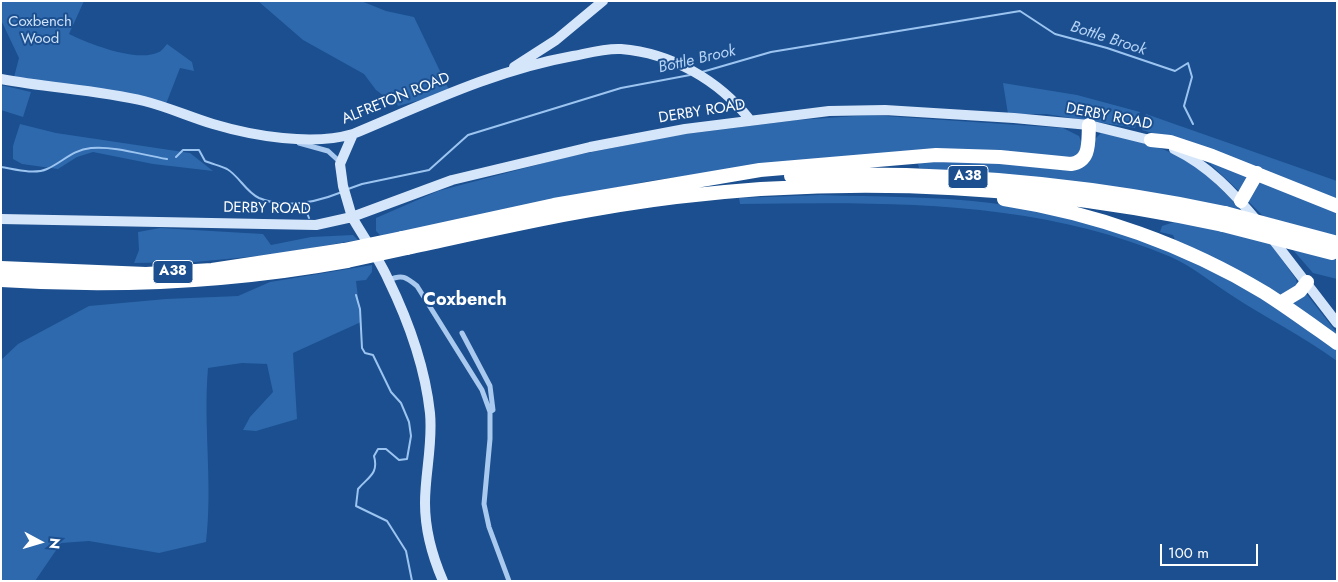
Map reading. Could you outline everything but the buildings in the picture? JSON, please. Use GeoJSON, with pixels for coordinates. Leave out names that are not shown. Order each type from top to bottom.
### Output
{"type":"FeatureCollection","features":[{"type":"Feature","properties":{"kind":"highway"},"geometry":{"type":"LineString","coordinates":[[708,180],[760,170],[904,156],[972,156],[1071,164],[1082,160],[1085,156],[1088,147],[1089,125]]}},
{"type":"Feature","properties":{"kind":"highway"},"geometry":{"type":"LineString","coordinates":[[1151,140],[1170,142],[1257,173],[1337,206]]}},
{"type":"Feature","properties":{"kind":"highway"},"geometry":{"type":"LineString","coordinates":[[1241,202],[1257,173]]}},
{"type":"Feature","properties":{"kind":"highway","name":"A38"},"geometry":{"type":"LineString","coordinates":[[1,280],[64,284],[172,283],[261,275],[405,243],[554,205],[708,180],[826,174],[952,176],[1092,190],[1224,219],[1335,248]]}},
{"type":"Feature","properties":{"kind":"highway","name":"A38"},"geometry":{"type":"LineString","coordinates":[[405,243],[635,202],[715,192],[791,187],[926,186],[1017,192],[1224,219]]}},
{"type":"Feature","properties":{"kind":"highway"},"geometry":{"type":"LineString","coordinates":[[791,187],[952,194],[995,198],[1047,207],[1107,223],[1169,245],[1231,275],[1280,303],[1337,343]]}},
{"type":"Feature","properties":{"kind":"highway","name":"A38"},"geometry":{"type":"LineString","coordinates":[[1,268],[146,274],[212,270],[346,256]]}},
{"type":"Feature","properties":{"kind":"highway"},"geometry":{"type":"LineString","coordinates":[[1280,303],[1300,290],[1307,282]]}},
{"type":"Feature","properties":{"kind":"main road"},"geometry":{"type":"LineString","coordinates":[[512,69],[556,40],[603,1]]}},
{"type":"Feature","properties":{"kind":"main road","name":"ALFRETON ROAD"},"geometry":{"type":"LineString","coordinates":[[1,79],[44,88],[124,97],[161,105],[213,124],[249,133],[297,138],[325,138],[353,134],[512,69],[592,52],[620,49],[644,52],[677,63],[701,76],[734,101],[750,120]]}},
{"type":"Feature","properties":{"kind":"main road","name":"DERBY ROAD"},"geometry":{"type":"LineString","coordinates":[[1,219],[145,221],[298,227],[323,224],[352,217],[433,186],[513,164],[623,140],[750,120],[829,111],[885,110],[1014,118],[1089,125],[1151,140],[1192,158],[1223,182],[1241,202],[1307,282],[1337,323]]}},
{"type":"Feature","properties":{"kind":"main road"},"geometry":{"type":"LineString","coordinates":[[353,134],[341,162],[343,186],[352,217],[389,280],[416,348],[429,409],[431,439],[425,504],[433,551],[443,581]]}},
{"type":"Feature","properties":{"kind":"street"},"geometry":{"type":"LineString","coordinates":[[297,138],[299,143],[328,151],[341,162]]}},
{"type":"Feature","properties":{"kind":"street"},"geometry":{"type":"LineString","coordinates":[[389,280],[398,276],[404,276],[417,286],[482,390],[490,412],[490,439],[484,504],[490,532],[509,581]]}},
{"type":"Feature","properties":{"kind":"street"},"geometry":{"type":"LineString","coordinates":[[462,333],[490,386],[493,410],[490,412]]}},
{"type":"Feature","properties":{"kind":"green space","name":"Coxbench Wood"},"geometry":{"type":"Polygon","coordinates":[[[1,1],[84,1],[69,34],[89,43],[126,54],[150,55],[159,52],[167,44],[192,62],[194,71],[180,68],[166,104],[14,77],[19,58],[1,20],[1,1]]]}},
{"type":"Feature","properties":{"kind":"green space"},"geometry":{"type":"Polygon","coordinates":[[[258,1],[361,1],[386,11],[414,17],[450,92],[398,106],[391,92],[384,96],[376,90],[364,74],[303,40],[258,1]]]}},
{"type":"Feature","properties":{"kind":"green space"},"geometry":{"type":"Polygon","coordinates":[[[1003,83],[1077,95],[1140,112],[1135,128],[1046,114],[1008,114],[1003,83]]]}},
{"type":"Feature","properties":{"kind":"green space"},"geometry":{"type":"Polygon","coordinates":[[[1,85],[31,92],[23,117],[1,110],[1,85]]]}},
{"type":"Feature","properties":{"kind":"green space"},"geometry":{"type":"Polygon","coordinates":[[[1146,114],[1337,181],[1337,201],[1208,149],[1142,130],[1146,114]]]}},
{"type":"Feature","properties":{"kind":"green space"},"geometry":{"type":"Polygon","coordinates":[[[870,115],[1063,128],[1079,136],[1083,146],[1076,157],[1025,156],[720,171],[649,181],[381,236],[376,231],[376,218],[438,191],[567,157],[678,135],[798,120],[870,115]]]}},
{"type":"Feature","properties":{"kind":"green space"},"geometry":{"type":"Polygon","coordinates":[[[20,124],[56,133],[190,153],[213,171],[153,164],[93,152],[77,157],[58,169],[22,164],[13,159],[13,146],[20,124]]]}},
{"type":"Feature","properties":{"kind":"green space"},"geometry":{"type":"Polygon","coordinates":[[[1101,133],[1144,143],[1186,160],[1208,176],[1240,209],[919,168],[918,164],[925,161],[983,161],[1064,170],[1101,133]]]}},
{"type":"Feature","properties":{"kind":"green space"},"geometry":{"type":"Polygon","coordinates":[[[1209,163],[1250,174],[1240,192],[1209,163]]]}},
{"type":"Feature","properties":{"kind":"green space"},"geometry":{"type":"Polygon","coordinates":[[[1262,182],[1337,209],[1337,237],[1263,216],[1247,200],[1256,184],[1262,182]]]}},
{"type":"Feature","properties":{"kind":"green space"},"geometry":{"type":"Polygon","coordinates":[[[821,195],[928,198],[991,203],[1058,215],[1124,233],[1189,258],[1249,289],[1337,348],[1337,361],[1311,343],[1231,295],[1187,265],[1171,257],[1119,238],[1067,224],[1013,214],[959,208],[849,203],[740,204],[739,198],[821,195]]]}},
{"type":"Feature","properties":{"kind":"green space"},"geometry":{"type":"Polygon","coordinates":[[[1177,221],[1270,243],[1296,279],[1297,285],[1282,298],[1177,244],[1173,235],[1160,232],[1162,226],[1177,221]]]}},
{"type":"Feature","properties":{"kind":"green space"},"geometry":{"type":"Polygon","coordinates":[[[160,228],[263,234],[271,245],[311,237],[353,235],[358,240],[269,255],[195,262],[134,263],[139,250],[138,232],[160,228]]]}},
{"type":"Feature","properties":{"kind":"green space"},"geometry":{"type":"Polygon","coordinates":[[[1293,250],[1337,260],[1337,279],[1313,273],[1293,250]]]}},
{"type":"Feature","properties":{"kind":"green space"},"geometry":{"type":"Polygon","coordinates":[[[372,265],[372,272],[366,280],[356,281],[361,322],[293,353],[297,419],[256,431],[243,430],[250,417],[273,392],[267,364],[242,363],[208,368],[209,498],[206,542],[159,553],[89,541],[61,543],[35,581],[1,581],[1,360],[18,344],[89,306],[166,299],[238,296],[270,282],[372,265]]]}},
{"type":"Feature","properties":{"kind":"green space"},"geometry":{"type":"Polygon","coordinates":[[[1305,292],[1337,333],[1337,340],[1287,304],[1305,292]]]}},
{"type":"Feature","properties":{"kind":"waterway","name":"Bottle Brook"},"geometry":{"type":"LineString","coordinates":[[702,72],[771,52],[1020,11],[1055,34],[1107,48],[1175,71],[1188,63],[1192,77],[1184,106],[1193,124]]}},
{"type":"Feature","properties":{"kind":"waterway","name":"Bottle Brook"},"geometry":{"type":"LineString","coordinates":[[348,189],[362,184],[429,170],[468,135],[621,88],[690,75]]}},
{"type":"Feature","properties":{"kind":"waterway","name":"Bottle Brook"},"geometry":{"type":"LineString","coordinates":[[1,167],[24,171],[42,171],[78,151],[91,148],[119,150],[167,159]]}},
{"type":"Feature","properties":{"kind":"waterway","name":"Bottle Brook"},"geometry":{"type":"LineString","coordinates":[[176,157],[183,150],[199,150],[205,161],[227,169],[254,195],[269,201],[290,204],[301,203],[322,199],[342,192]]}},
{"type":"Feature","properties":{"kind":"waterway"},"geometry":{"type":"LineString","coordinates":[[303,203],[309,218]]}},
{"type":"Feature","properties":{"kind":"waterway"},"geometry":{"type":"LineString","coordinates":[[356,295],[360,309],[362,348],[365,353],[373,355],[391,392],[401,403],[409,422],[411,436],[407,459],[399,460],[386,449],[378,449],[374,456],[374,471],[358,489],[356,506],[387,521],[406,551],[412,581]]}},
{"type":"Feature","properties":{"kind":"district","name":"Coxbench"},"geometry":{"type":"Point","coordinates":[465,301]}}]}
